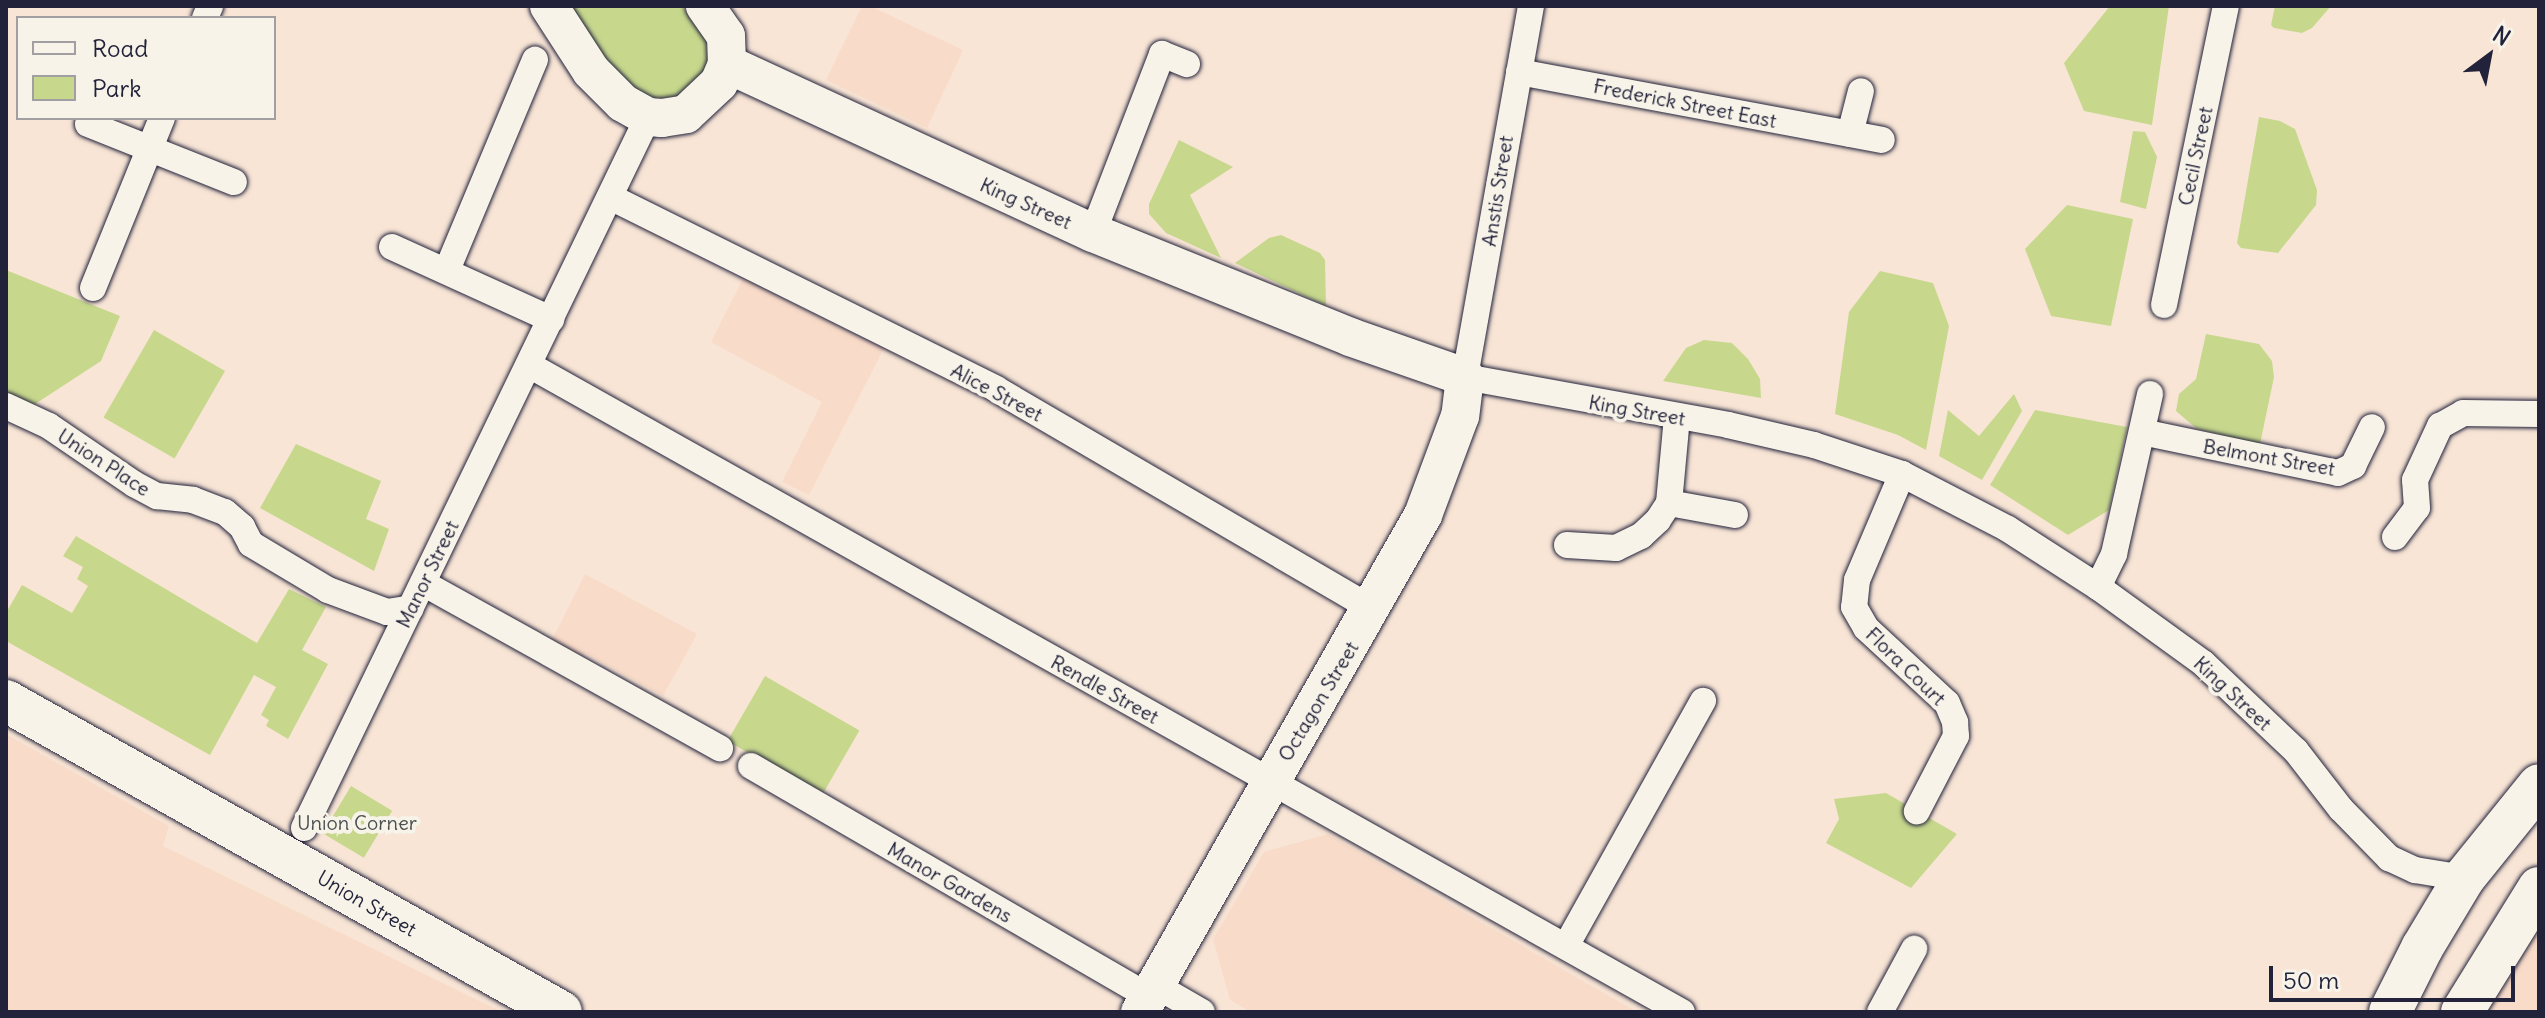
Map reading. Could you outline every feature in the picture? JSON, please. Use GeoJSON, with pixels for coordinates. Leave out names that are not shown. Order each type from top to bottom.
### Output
{"type":"FeatureCollection","features":[{"type":"Feature","properties":{"kind":"main road","name":"Union Street"},"geometry":{"type":"LineString","coordinates":[[6,701],[561,1012]]}},
{"type":"Feature","properties":{"kind":"main road"},"geometry":{"type":"LineString","coordinates":[[2390,1012],[2422,948],[2464,878],[2539,785]]}},
{"type":"Feature","properties":{"kind":"main road"},"geometry":{"type":"LineString","coordinates":[[2462,1012],[2539,888]]}},
{"type":"Feature","properties":{"kind":"street"},"geometry":{"type":"LineString","coordinates":[[549,6],[591,71],[623,103],[648,117],[686,114],[719,83],[727,64],[726,36],[705,6]]}},
{"type":"Feature","properties":{"kind":"street","name":"Anstis Street"},"geometry":{"type":"LineString","coordinates":[[1465,377],[1531,6]]}},
{"type":"Feature","properties":{"kind":"street","name":"Cecil Street"},"geometry":{"type":"LineString","coordinates":[[2164,305],[2226,6]]}},
{"type":"Feature","properties":{"kind":"street"},"geometry":{"type":"LineString","coordinates":[[1093,233],[1162,54],[1187,64]]}},
{"type":"Feature","properties":{"kind":"street"},"geometry":{"type":"LineString","coordinates":[[447,270],[535,60]]}},
{"type":"Feature","properties":{"kind":"street","name":"King Street"},"geometry":{"type":"LineString","coordinates":[[727,64],[1093,233],[1350,337],[1465,377],[1814,445],[1902,474],[2008,529],[2098,587],[2203,663],[2296,751],[2341,809],[2389,858],[2415,870],[2464,878]]}},
{"type":"Feature","properties":{"kind":"street","name":"Frederick Street East"},"geometry":{"type":"LineString","coordinates":[[1519,72],[1882,140]]}},
{"type":"Feature","properties":{"kind":"street"},"geometry":{"type":"LineString","coordinates":[[1850,134],[1861,91]]}},
{"type":"Feature","properties":{"kind":"street","name":"Manor Street"},"geometry":{"type":"LineString","coordinates":[[304,828],[648,117]]}},
{"type":"Feature","properties":{"kind":"street"},"geometry":{"type":"LineString","coordinates":[[93,288],[161,120]]}},
{"type":"Feature","properties":{"kind":"street"},"geometry":{"type":"LineString","coordinates":[[88,124],[234,182]]}},
{"type":"Feature","properties":{"kind":"street","name":"Alice Street"},"geometry":{"type":"LineString","coordinates":[[610,197],[996,389],[1372,609]]}},
{"type":"Feature","properties":{"kind":"street"},"geometry":{"type":"LineString","coordinates":[[392,247],[551,319]]}},
{"type":"Feature","properties":{"kind":"street","name":"Rendle Street"},"geometry":{"type":"LineString","coordinates":[[529,365],[1682,1012]]}},
{"type":"Feature","properties":{"kind":"street","name":"Octagon Street"},"geometry":{"type":"LineString","coordinates":[[1148,998],[1372,609],[1435,486],[1460,416],[1465,377]]}},
{"type":"Feature","properties":{"kind":"street"},"geometry":{"type":"LineString","coordinates":[[2098,587],[2114,554],[2150,394]]}},
{"type":"Feature","properties":{"kind":"street","name":"Union Place"},"geometry":{"type":"LineString","coordinates":[[6,406],[49,426],[134,484],[157,496],[193,500],[225,512],[242,527],[251,544],[328,590],[387,612],[411,608]]}},
{"type":"Feature","properties":{"kind":"street"},"geometry":{"type":"LineString","coordinates":[[2395,537],[2417,508],[2415,480],[2440,426],[2463,413],[2539,414]]}},
{"type":"Feature","properties":{"kind":"street"},"geometry":{"type":"LineString","coordinates":[[1567,545],[1616,548],[1641,536],[1669,503],[1677,416]]}},
{"type":"Feature","properties":{"kind":"street","name":"Belmont Street"},"geometry":{"type":"LineString","coordinates":[[2142,432],[2338,473],[2353,466],[2372,427]]}},
{"type":"Feature","properties":{"kind":"street","name":"Flora Court"},"geometry":{"type":"LineString","coordinates":[[1902,474],[1857,580],[1854,607],[1866,628],[1947,703],[1955,722],[1956,736],[1917,811]]}},
{"type":"Feature","properties":{"kind":"street"},"geometry":{"type":"LineString","coordinates":[[1669,503],[1735,515]]}},
{"type":"Feature","properties":{"kind":"street"},"geometry":{"type":"LineString","coordinates":[[423,583],[720,748]]}},
{"type":"Feature","properties":{"kind":"street"},"geometry":{"type":"LineString","coordinates":[[1566,946],[1703,701]]}},
{"type":"Feature","properties":{"kind":"street","name":"Manor Gardens"},"geometry":{"type":"LineString","coordinates":[[751,766],[1148,998],[1202,1012]]}},
{"type":"Feature","properties":{"kind":"street"},"geometry":{"type":"LineString","coordinates":[[1880,1012],[1914,949]]}},
{"type":"Feature","properties":{"kind":"shaded area"},"geometry":{"type":"Polygon","coordinates":[[[862,6],[870,6],[963,50],[927,128],[826,80],[862,6]]]}},
{"type":"Feature","properties":{"kind":"shaded area"},"geometry":{"type":"Polygon","coordinates":[[[746,273],[885,346],[809,495],[782,482],[822,402],[711,342],[746,273]]]}},
{"type":"Feature","properties":{"kind":"shaded area"},"geometry":{"type":"Polygon","coordinates":[[[585,574],[697,634],[663,696],[585,653],[581,660],[551,642],[585,574]]]}},
{"type":"Feature","properties":{"kind":"shaded area"},"geometry":{"type":"Polygon","coordinates":[[[6,734],[169,826],[163,846],[502,1012],[6,1012],[6,734]]]}},
{"type":"Feature","properties":{"kind":"shaded area"},"geometry":{"type":"Polygon","coordinates":[[[1328,834],[1637,1012],[1251,1012],[1230,1000],[1213,939],[1264,852],[1328,834]]]}},
{"type":"Feature","properties":{"kind":"shaded area"},"geometry":{"type":"Polygon","coordinates":[[[2539,924],[2539,1012],[2485,1012],[2539,924]]]}},
{"type":"Feature","properties":{"kind":"green space"},"geometry":{"type":"Polygon","coordinates":[[[566,6],[682,6],[706,39],[708,68],[686,95],[648,103],[631,93],[566,6]]]}},
{"type":"Feature","properties":{"kind":"green space"},"geometry":{"type":"Polygon","coordinates":[[[2110,6],[2169,6],[2152,125],[2084,111],[2064,63],[2110,6]]]}},
{"type":"Feature","properties":{"kind":"green space"},"geometry":{"type":"Polygon","coordinates":[[[2275,6],[2331,6],[2312,28],[2302,33],[2271,25],[2275,6]]]}},
{"type":"Feature","properties":{"kind":"green space"},"geometry":{"type":"Polygon","coordinates":[[[2259,117],[2280,121],[2295,129],[2317,190],[2316,205],[2278,253],[2241,248],[2237,243],[2259,117]]]}},
{"type":"Feature","properties":{"kind":"green space"},"geometry":{"type":"Polygon","coordinates":[[[2133,131],[2145,132],[2157,157],[2146,209],[2120,202],[2133,131]]]}},
{"type":"Feature","properties":{"kind":"green space"},"geometry":{"type":"Polygon","coordinates":[[[1179,140],[1233,167],[1190,195],[1221,258],[1166,233],[1149,214],[1149,204],[1179,140]]]}},
{"type":"Feature","properties":{"kind":"green space"},"geometry":{"type":"Polygon","coordinates":[[[2067,205],[2133,219],[2111,326],[2051,316],[2025,249],[2067,205]]]}},
{"type":"Feature","properties":{"kind":"green space"},"geometry":{"type":"Polygon","coordinates":[[[1281,235],[1320,253],[1325,260],[1326,306],[1235,263],[1269,238],[1281,235]]]}},
{"type":"Feature","properties":{"kind":"green space"},"geometry":{"type":"Polygon","coordinates":[[[6,270],[120,316],[101,361],[29,408],[6,398],[6,270]]]}},
{"type":"Feature","properties":{"kind":"green space"},"geometry":{"type":"Polygon","coordinates":[[[1880,271],[1933,283],[1949,326],[1926,450],[1898,435],[1835,414],[1849,312],[1880,271]]]}},
{"type":"Feature","properties":{"kind":"green space"},"geometry":{"type":"Polygon","coordinates":[[[154,330],[225,371],[175,458],[104,417],[154,330]]]}},
{"type":"Feature","properties":{"kind":"green space"},"geometry":{"type":"Polygon","coordinates":[[[2206,334],[2259,344],[2272,361],[2274,377],[2260,444],[2197,429],[2176,411],[2179,394],[2196,379],[2206,334]]]}},
{"type":"Feature","properties":{"kind":"green space"},"geometry":{"type":"Polygon","coordinates":[[[1704,340],[1732,343],[1748,359],[1760,379],[1761,398],[1663,381],[1686,348],[1704,340]]]}},
{"type":"Feature","properties":{"kind":"green space"},"geometry":{"type":"Polygon","coordinates":[[[2014,394],[2022,411],[1982,480],[1939,456],[1948,410],[1979,436],[2014,394]]]}},
{"type":"Feature","properties":{"kind":"green space"},"geometry":{"type":"Polygon","coordinates":[[[2035,410],[2127,427],[2109,510],[2068,535],[1990,485],[2035,410]]]}},
{"type":"Feature","properties":{"kind":"green space"},"geometry":{"type":"Polygon","coordinates":[[[296,444],[381,481],[366,519],[389,529],[374,571],[260,508],[296,444]]]}},
{"type":"Feature","properties":{"kind":"green space"},"geometry":{"type":"Polygon","coordinates":[[[76,536],[257,643],[289,589],[326,607],[302,650],[328,664],[288,739],[266,726],[269,720],[261,715],[276,687],[254,675],[210,755],[6,641],[6,613],[22,585],[72,613],[88,586],[77,579],[83,567],[63,556],[76,536]]]}},
{"type":"Feature","properties":{"kind":"green space"},"geometry":{"type":"Polygon","coordinates":[[[765,676],[859,730],[822,795],[728,741],[765,676]]]}},
{"type":"Feature","properties":{"kind":"green space","name":"Union Corner"},"geometry":{"type":"Polygon","coordinates":[[[351,786],[392,811],[364,858],[323,833],[351,786]]]}},
{"type":"Feature","properties":{"kind":"green space"},"geometry":{"type":"Polygon","coordinates":[[[1886,793],[1957,834],[1911,888],[1826,843],[1839,819],[1834,799],[1886,793]]]}}]}
